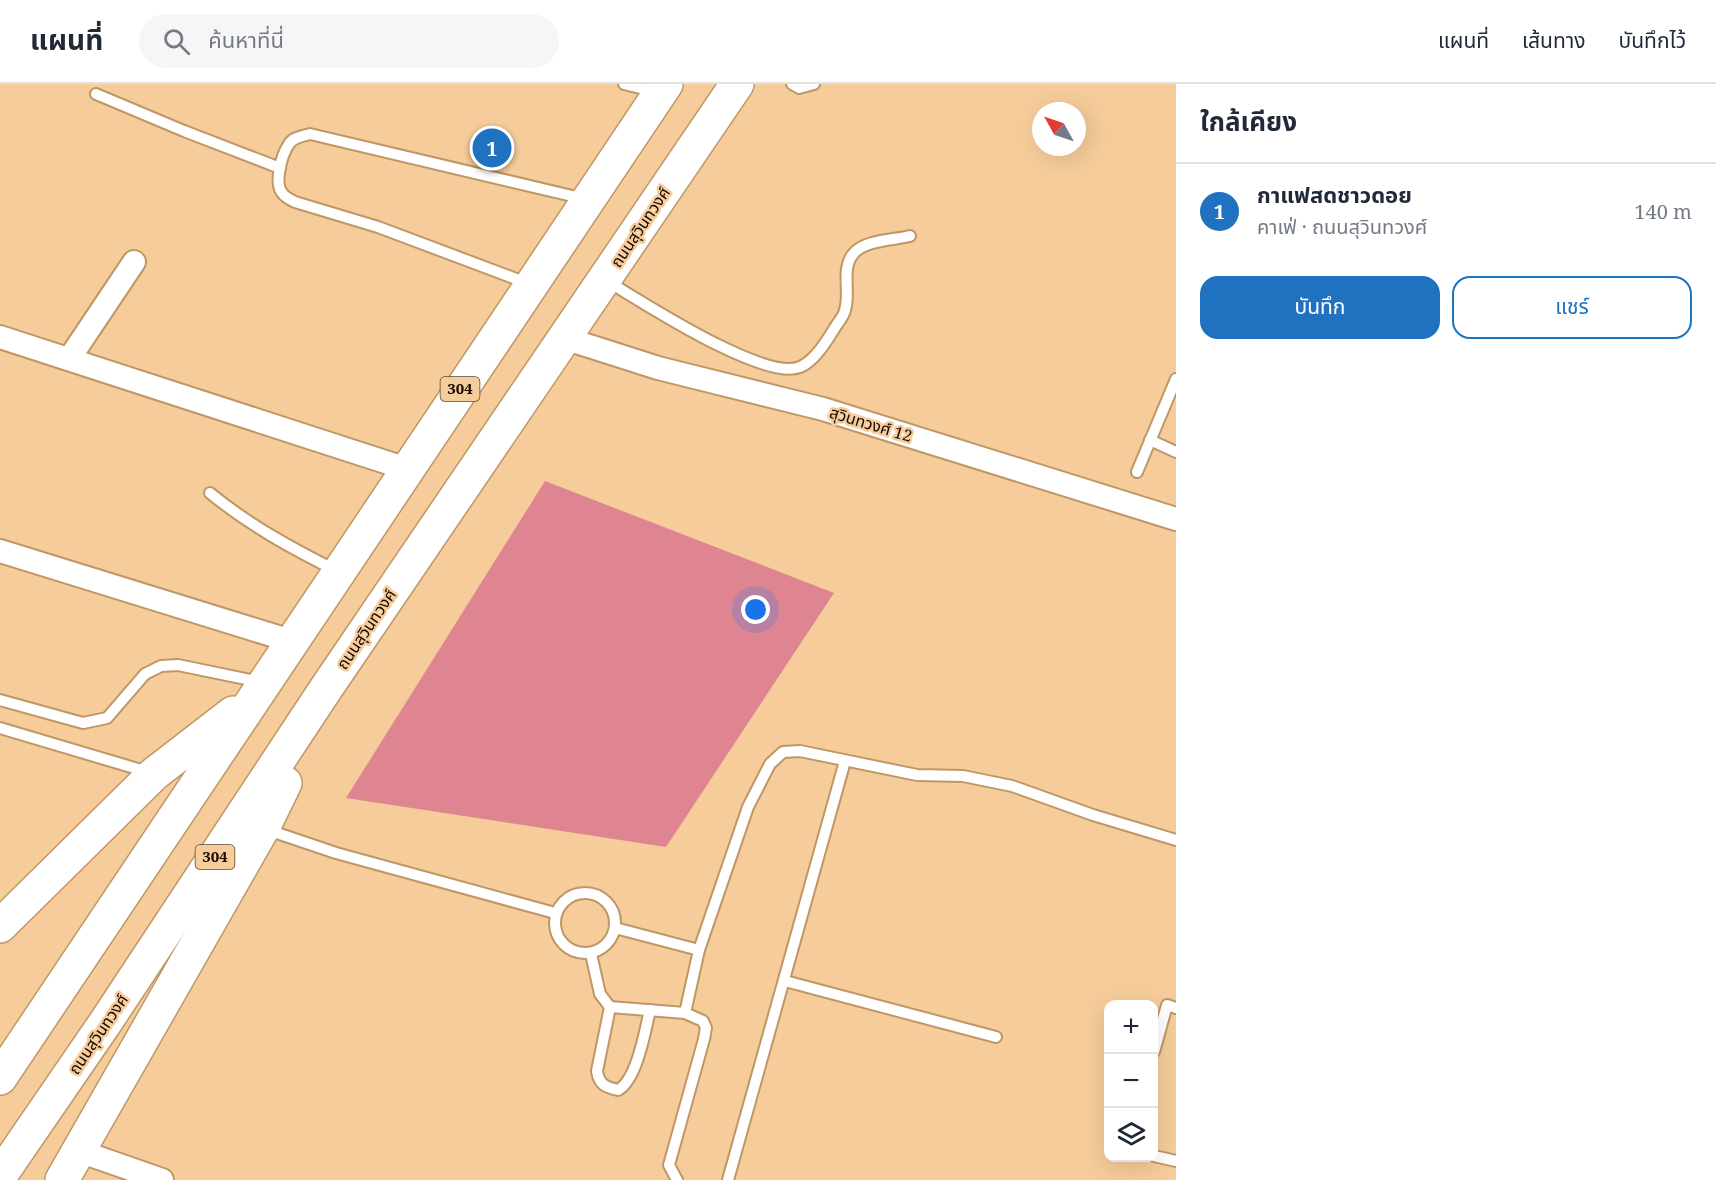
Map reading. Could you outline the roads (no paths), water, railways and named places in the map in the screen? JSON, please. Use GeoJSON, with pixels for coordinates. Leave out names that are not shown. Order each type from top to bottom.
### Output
{"type":"FeatureCollection","features":[{"type":"Feature","properties":{"kind":"highway","name":"ถนนสุวินทวงศ์"},"geometry":{"type":"LineString","coordinates":[[0,1176],[105,1023],[325,690],[737,84]]}},
{"type":"Feature","properties":{"kind":"highway","name":"304"},"geometry":{"type":"LineString","coordinates":[[0,1078],[662,89]]}},
{"type":"Feature","properties":{"kind":"highway"},"geometry":{"type":"LineString","coordinates":[[0,926],[154,774],[260,689]]}},
{"type":"Feature","properties":{"kind":"highway"},"geometry":{"type":"LineString","coordinates":[[62,1180],[263,828],[299,755],[325,690]]}},
{"type":"Feature","properties":{"kind":"street"},"geometry":{"type":"LineString","coordinates":[[69,359],[134,262]]}},
{"type":"Feature","properties":{"kind":"street"},"geometry":{"type":"LineString","coordinates":[[0,337],[407,469]]}},
{"type":"Feature","properties":{"kind":"street","name":"สุวินทวงศ์ 12"},"geometry":{"type":"LineString","coordinates":[[564,338],[658,368],[823,409],[1176,519]]}},
{"type":"Feature","properties":{"kind":"street"},"geometry":{"type":"LineString","coordinates":[[0,551],[291,641]]}},
{"type":"Feature","properties":{"kind":"street"},"geometry":{"type":"LineString","coordinates":[[79,1151],[162,1180]]}},
{"type":"Feature","properties":{"kind":"lane"},"geometry":{"type":"LineString","coordinates":[[624,84],[662,89]]}},
{"type":"Feature","properties":{"kind":"lane"},"geometry":{"type":"LineString","coordinates":[[792,84],[799,88],[814,84]]}},
{"type":"Feature","properties":{"kind":"lane"},"geometry":{"type":"LineString","coordinates":[[96,94],[280,168]]}},
{"type":"Feature","properties":{"kind":"lane"},"geometry":{"type":"LineString","coordinates":[[530,284],[378,227],[295,202],[283,195],[279,188],[280,168],[289,143],[298,137],[310,134],[588,200]]}},
{"type":"Feature","properties":{"kind":"lane"},"geometry":{"type":"LineString","coordinates":[[604,279],[683,327],[737,354],[777,369],[800,368],[815,356],[845,311],[848,261],[855,251],[867,245],[910,236]]}},
{"type":"Feature","properties":{"kind":"lane"},"geometry":{"type":"LineString","coordinates":[[1137,472],[1176,380]]}},
{"type":"Feature","properties":{"kind":"lane"},"geometry":{"type":"LineString","coordinates":[[1150,440],[1176,452]]}},
{"type":"Feature","properties":{"kind":"lane"},"geometry":{"type":"LineString","coordinates":[[210,493],[238,516],[276,541],[338,572]]}},
{"type":"Feature","properties":{"kind":"lane"},"geometry":{"type":"LineString","coordinates":[[0,700],[83,723],[107,718],[145,674],[161,666],[178,665],[260,689]]}},
{"type":"Feature","properties":{"kind":"lane"},"geometry":{"type":"LineString","coordinates":[[0,728],[154,774]]}},
{"type":"Feature","properties":{"kind":"lane"},"geometry":{"type":"LineString","coordinates":[[685,1013],[699,950],[748,807],[770,764],[783,752],[800,750],[918,775],[963,776],[1012,786],[1093,815],[1176,840]]}},
{"type":"Feature","properties":{"kind":"lane"},"geometry":{"type":"LineString","coordinates":[[728,1180],[845,761]]}},
{"type":"Feature","properties":{"kind":"lane"},"geometry":{"type":"LineString","coordinates":[[263,828],[336,853],[555,913]]}},
{"type":"Feature","properties":{"kind":"lane"},"geometry":{"type":"LineString","coordinates":[[580,893],[596,894],[609,903],[615,918],[615,928],[608,943],[591,954],[578,954],[566,948],[557,938],[554,926],[555,913],[565,899],[580,893]]}},
{"type":"Feature","properties":{"kind":"lane"},"geometry":{"type":"LineString","coordinates":[[615,928],[699,950]]}},
{"type":"Feature","properties":{"kind":"lane"},"geometry":{"type":"LineString","coordinates":[[591,954],[600,994],[610,1007],[685,1013],[698,1017],[706,1028],[669,1165],[676,1180]]}},
{"type":"Feature","properties":{"kind":"lane"},"geometry":{"type":"LineString","coordinates":[[785,981],[996,1037]]}},
{"type":"Feature","properties":{"kind":"lane"},"geometry":{"type":"LineString","coordinates":[[1158,1038],[1167,1005],[1176,1008]]}},
{"type":"Feature","properties":{"kind":"lane"},"geometry":{"type":"LineString","coordinates":[[610,1007],[597,1071],[598,1079],[605,1087],[618,1090],[626,1086],[633,1072],[650,1010]]}},
{"type":"Feature","properties":{"kind":"lane"},"geometry":{"type":"LineString","coordinates":[[1158,1157],[1176,1161]]}},
{"type":"Feature","properties":{"kind":"place","name":"กาแฟสดชาวดอย"},"geometry":{"type":"Point","coordinates":[492,148]}}]}
